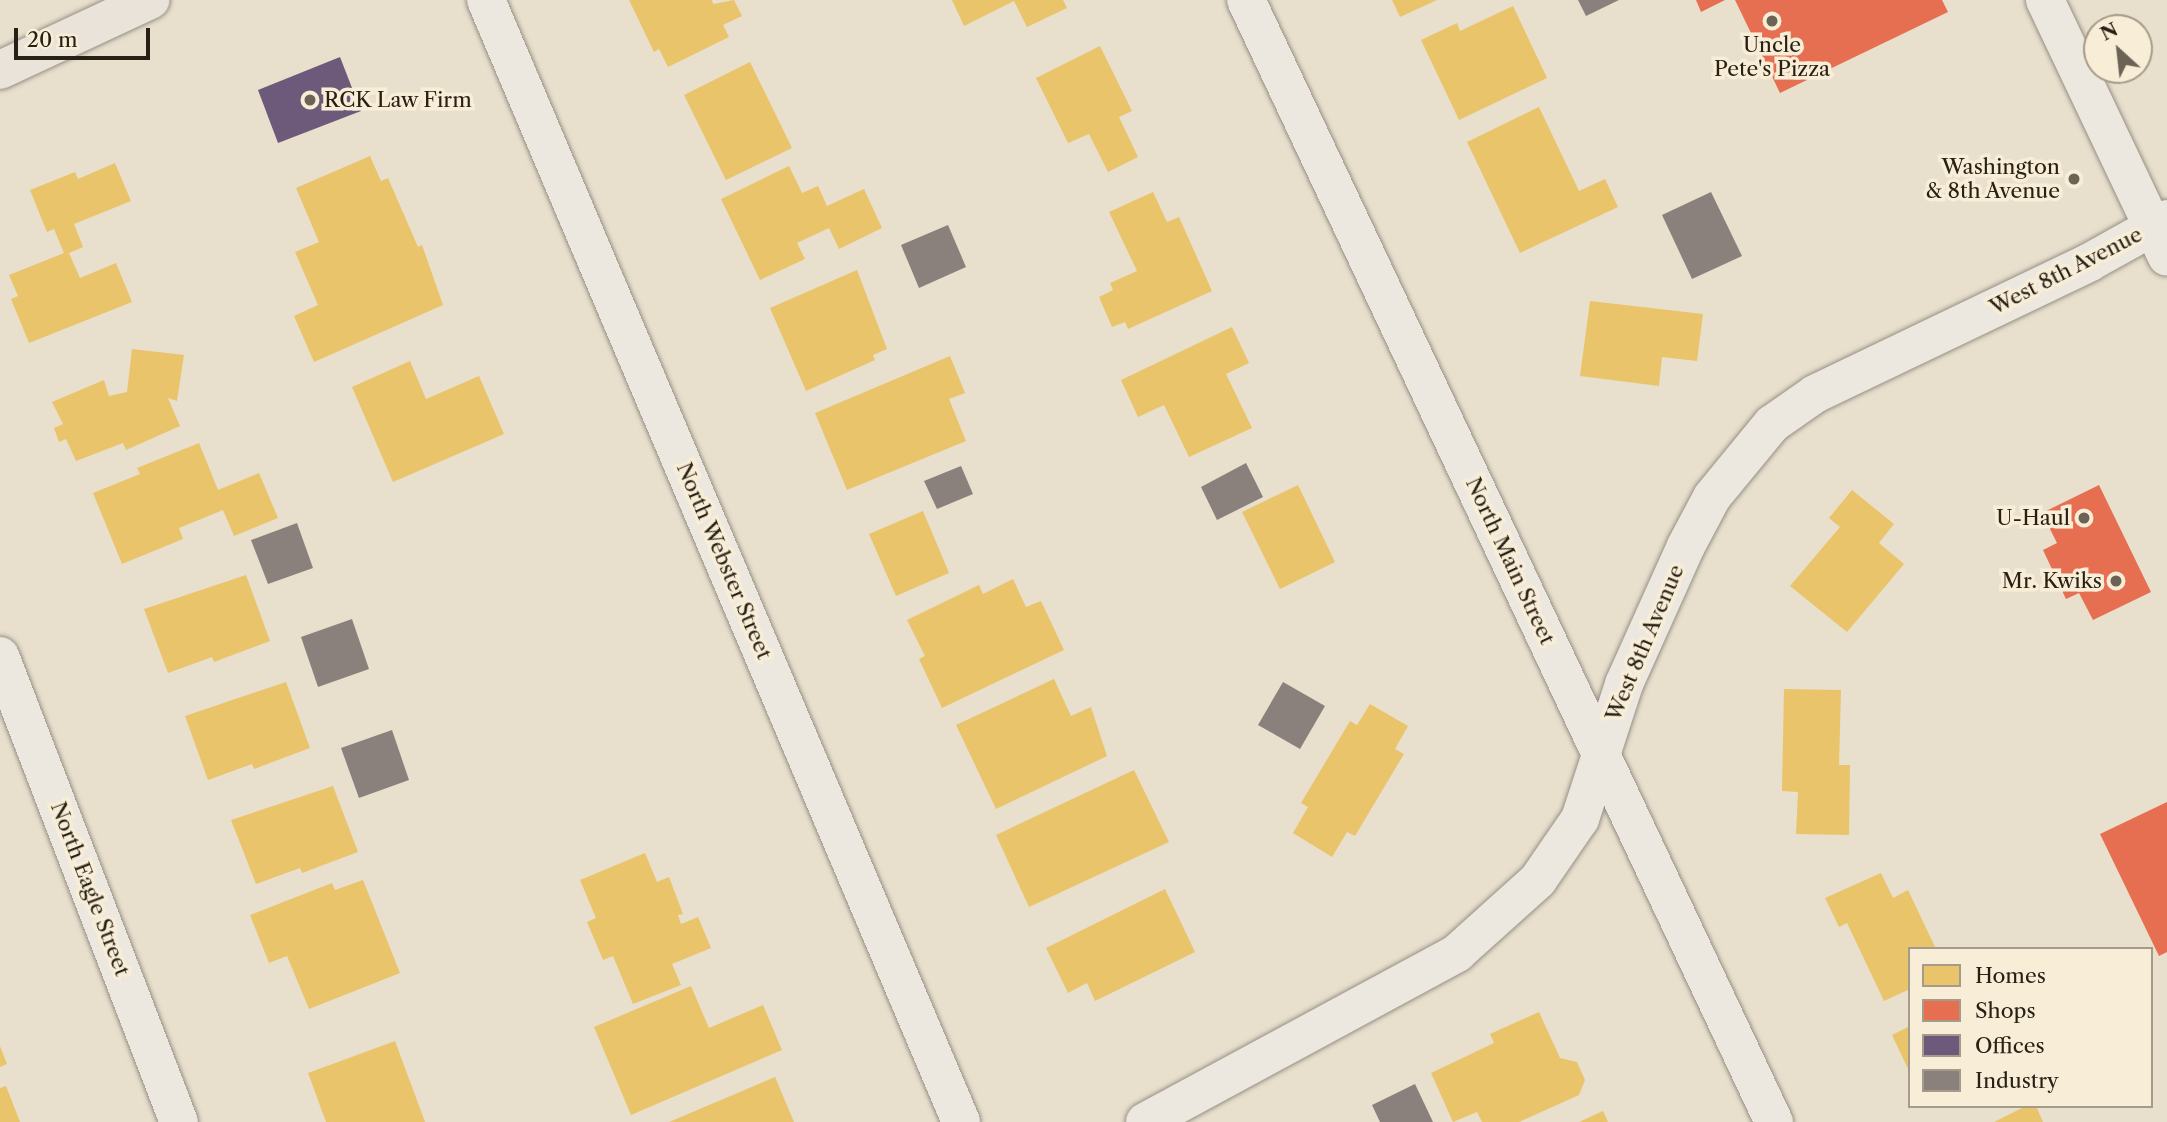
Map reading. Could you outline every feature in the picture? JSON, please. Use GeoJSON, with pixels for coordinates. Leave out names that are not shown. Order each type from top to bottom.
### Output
{"type":"FeatureCollection","features":[{"type":"Feature","properties":{"kind":"main road"},"geometry":{"type":"LineString","coordinates":[[0,70],[150,0]]}},
{"type":"Feature","properties":{"kind":"street","name":"North Webster Street"},"geometry":{"type":"LineString","coordinates":[[486,0],[961,1122]]}},
{"type":"Feature","properties":{"kind":"street","name":"North Main Street"},"geometry":{"type":"LineString","coordinates":[[1246,0],[1774,1122]]}},
{"type":"Feature","properties":{"kind":"street"},"geometry":{"type":"LineString","coordinates":[[2045,0],[2162,234]]}},
{"type":"Feature","properties":{"kind":"street","name":"West 8th Avenue"},"geometry":{"type":"LineString","coordinates":[[1144,1122],[1406,984],[1486,930],[1562,849],[1580,819],[1623,684],[1686,547],[1712,497],[1772,425],[1815,394],[2090,262],[2162,234]]}},
{"type":"Feature","properties":{"kind":"street","name":"North Eagle Street"},"geometry":{"type":"LineString","coordinates":[[0,656],[179,1122]]}},
{"type":"Feature","properties":{"kind":"building: Homes"},"geometry":{"type":"Polygon","coordinates":[[[629,0],[712,0],[713,4],[734,0],[742,16],[723,25],[729,37],[668,67],[659,49],[654,52],[629,0]]]}},
{"type":"Feature","properties":{"kind":"building: Homes"},"geometry":{"type":"Polygon","coordinates":[[[952,0],[1063,0],[1067,8],[1027,27],[1014,1],[964,26],[952,0]]]}},
{"type":"Feature","properties":{"kind":"building: Homes"},"geometry":{"type":"Polygon","coordinates":[[[1392,0],[1437,0],[1400,17],[1392,0]]]}},
{"type":"Feature","properties":{"kind":"building: Homes"},"geometry":{"type":"Polygon","coordinates":[[[1513,6],[1547,78],[1459,120],[1421,40],[1457,23],[1460,31],[1513,6]]]}},
{"type":"Feature","properties":{"kind":"building: Homes"},"geometry":{"type":"Polygon","coordinates":[[[1100,46],[1132,111],[1119,117],[1138,157],[1108,172],[1089,134],[1068,143],[1036,78],[1100,46]]]}},
{"type":"Feature","properties":{"kind":"building: Homes"},"geometry":{"type":"Polygon","coordinates":[[[750,62],[792,148],[726,180],[684,95],[750,62]]]}},
{"type":"Feature","properties":{"kind":"building: Homes"},"geometry":{"type":"Polygon","coordinates":[[[1539,107],[1579,191],[1605,179],[1618,207],[1520,253],[1467,142],[1539,107]]]}},
{"type":"Feature","properties":{"kind":"building: Homes"},"geometry":{"type":"Polygon","coordinates":[[[370,156],[381,181],[388,178],[418,247],[422,245],[443,305],[314,362],[294,316],[318,305],[295,252],[319,242],[296,188],[370,156]]]}},
{"type":"Feature","properties":{"kind":"building: Homes"},"geometry":{"type":"Polygon","coordinates":[[[115,163],[131,201],[74,224],[83,247],[69,253],[80,278],[116,263],[132,302],[29,343],[11,299],[18,296],[9,275],[64,253],[54,229],[47,232],[30,190],[75,172],[78,179],[115,163]]]}},
{"type":"Feature","properties":{"kind":"building: Homes"},"geometry":{"type":"Polygon","coordinates":[[[789,166],[802,193],[818,186],[827,206],[864,189],[882,228],[839,249],[829,228],[797,243],[805,259],[760,280],[721,199],[789,166]]]}},
{"type":"Feature","properties":{"kind":"building: Homes"},"geometry":{"type":"Polygon","coordinates":[[[1153,192],[1167,222],[1179,217],[1212,291],[1128,329],[1125,322],[1112,327],[1099,297],[1113,290],[1110,283],[1137,271],[1109,212],[1153,192]]]}},
{"type":"Feature","properties":{"kind":"building: Homes"},"geometry":{"type":"Polygon","coordinates":[[[857,270],[887,349],[873,355],[875,360],[806,391],[770,308],[857,270]]]}},
{"type":"Feature","properties":{"kind":"building: Homes"},"geometry":{"type":"Polygon","coordinates":[[[1590,301],[1703,314],[1697,361],[1662,357],[1659,386],[1580,376],[1590,301]]]}},
{"type":"Feature","properties":{"kind":"building: Homes"},"geometry":{"type":"Polygon","coordinates":[[[1232,327],[1249,363],[1226,374],[1252,428],[1189,457],[1164,405],[1138,417],[1121,380],[1232,327]]]}},
{"type":"Feature","properties":{"kind":"building: Homes"},"geometry":{"type":"Polygon","coordinates":[[[132,349],[184,355],[177,401],[168,398],[180,426],[126,450],[123,443],[76,461],[66,439],[59,442],[54,428],[63,424],[52,402],[104,380],[109,396],[127,392],[132,349]]]}},
{"type":"Feature","properties":{"kind":"building: Homes"},"geometry":{"type":"Polygon","coordinates":[[[950,356],[965,393],[949,399],[966,441],[847,490],[815,413],[950,356]]]}},
{"type":"Feature","properties":{"kind":"building: Homes"},"geometry":{"type":"Polygon","coordinates":[[[410,361],[426,399],[479,376],[504,434],[393,482],[352,387],[410,361]]]}},
{"type":"Feature","properties":{"kind":"building: Homes"},"geometry":{"type":"Polygon","coordinates":[[[199,443],[218,490],[259,473],[278,518],[234,536],[223,510],[179,528],[183,539],[122,564],[93,493],[140,474],[137,468],[199,443]]]}},
{"type":"Feature","properties":{"kind":"building: Homes"},"geometry":{"type":"Polygon","coordinates":[[[1298,485],[1335,562],[1280,589],[1242,512],[1298,485]]]}},
{"type":"Feature","properties":{"kind":"building: Homes"},"geometry":{"type":"Polygon","coordinates":[[[1852,490],[1894,524],[1879,543],[1904,564],[1847,632],[1790,586],[1840,527],[1829,518],[1852,490]]]}},
{"type":"Feature","properties":{"kind":"building: Homes"},"geometry":{"type":"Polygon","coordinates":[[[923,511],[949,573],[896,596],[869,534],[923,511]]]}},
{"type":"Feature","properties":{"kind":"building: Homes"},"geometry":{"type":"Polygon","coordinates":[[[246,575],[270,641],[214,662],[212,657],[168,673],[144,609],[246,575]]]}},
{"type":"Feature","properties":{"kind":"building: Homes"},"geometry":{"type":"Polygon","coordinates":[[[1013,579],[1026,607],[1041,601],[1064,650],[942,708],[919,659],[925,656],[907,620],[979,585],[983,594],[1013,579]]]}},
{"type":"Feature","properties":{"kind":"building: Homes"},"geometry":{"type":"Polygon","coordinates":[[[1054,679],[1071,716],[1091,707],[1107,756],[996,809],[956,725],[1054,679]]]}},
{"type":"Feature","properties":{"kind":"building: Homes"},"geometry":{"type":"Polygon","coordinates":[[[286,682],[310,748],[254,769],[252,764],[208,780],[185,716],[286,682]]]}},
{"type":"Feature","properties":{"kind":"building: Homes"},"geometry":{"type":"Polygon","coordinates":[[[1784,689],[1841,690],[1839,765],[1850,765],[1849,835],[1796,834],[1798,792],[1782,791],[1784,689]]]}},
{"type":"Feature","properties":{"kind":"building: Homes"},"geometry":{"type":"Polygon","coordinates":[[[1370,704],[1408,726],[1395,749],[1404,754],[1355,836],[1347,832],[1332,857],[1293,833],[1308,807],[1301,803],[1350,721],[1357,725],[1370,704]]]}},
{"type":"Feature","properties":{"kind":"building: Homes"},"geometry":{"type":"Polygon","coordinates":[[[1134,770],[1169,842],[1029,907],[996,835],[1134,770]]]}},
{"type":"Feature","properties":{"kind":"building: Homes"},"geometry":{"type":"Polygon","coordinates":[[[333,786],[358,852],[302,873],[300,868],[256,884],[231,820],[333,786]]]}},
{"type":"Feature","properties":{"kind":"building: Homes"},"geometry":{"type":"Polygon","coordinates":[[[645,853],[657,882],[669,877],[683,914],[678,915],[681,924],[698,917],[711,948],[672,964],[681,985],[633,1004],[613,956],[603,960],[587,922],[596,918],[580,880],[645,853]]]}},
{"type":"Feature","properties":{"kind":"building: Homes"},"geometry":{"type":"Polygon","coordinates":[[[1881,873],[1893,898],[1908,890],[1935,947],[1908,947],[1908,990],[1884,1001],[1847,923],[1839,927],[1825,898],[1881,873]]]}},
{"type":"Feature","properties":{"kind":"building: Homes"},"geometry":{"type":"Polygon","coordinates":[[[363,880],[400,973],[309,1009],[287,956],[269,963],[250,915],[332,883],[335,890],[363,880]]]}},
{"type":"Feature","properties":{"kind":"building: Homes"},"geometry":{"type":"Polygon","coordinates":[[[1165,889],[1195,952],[1095,1001],[1087,983],[1068,993],[1046,948],[1165,889]]]}},
{"type":"Feature","properties":{"kind":"building: Homes"},"geometry":{"type":"Polygon","coordinates":[[[691,986],[709,1028],[763,1005],[782,1050],[631,1115],[594,1027],[691,986]]]}},
{"type":"Feature","properties":{"kind":"building: Homes"},"geometry":{"type":"Polygon","coordinates":[[[1539,1012],[1560,1058],[1577,1062],[1585,1080],[1579,1095],[1519,1122],[1482,1122],[1477,1112],[1453,1122],[1431,1073],[1494,1043],[1490,1034],[1539,1012]]]}},
{"type":"Feature","properties":{"kind":"building: Homes"},"geometry":{"type":"Polygon","coordinates":[[[1908,1027],[1908,1069],[1892,1035],[1908,1027]]]}},
{"type":"Feature","properties":{"kind":"building: Homes"},"geometry":{"type":"Polygon","coordinates":[[[395,1041],[425,1122],[326,1122],[308,1073],[395,1041]]]}},
{"type":"Feature","properties":{"kind":"building: Homes"},"geometry":{"type":"Polygon","coordinates":[[[0,1046],[7,1064],[0,1067],[0,1046]]]}},
{"type":"Feature","properties":{"kind":"building: Homes"},"geometry":{"type":"Polygon","coordinates":[[[775,1077],[794,1122],[669,1122],[775,1077]]]}},
{"type":"Feature","properties":{"kind":"building: Homes"},"geometry":{"type":"Polygon","coordinates":[[[6,1086],[20,1122],[0,1122],[0,1088],[6,1086]]]}},
{"type":"Feature","properties":{"kind":"building: Homes"},"geometry":{"type":"Polygon","coordinates":[[[2022,1108],[2037,1108],[2043,1122],[1994,1122],[2022,1108]]]}},
{"type":"Feature","properties":{"kind":"building: Homes"},"geometry":{"type":"Polygon","coordinates":[[[1603,1111],[1608,1122],[1579,1122],[1603,1111]]]}},
{"type":"Feature","properties":{"kind":"building: Shops"},"geometry":{"type":"Polygon","coordinates":[[[1696,0],[1725,0],[1701,12],[1696,0]]]}},
{"type":"Feature","properties":{"kind":"building: Shops"},"geometry":{"type":"Polygon","coordinates":[[[1735,0],[1942,0],[1948,12],[1780,93],[1735,0]]]}},
{"type":"Feature","properties":{"kind":"building: Shops"},"geometry":{"type":"Polygon","coordinates":[[[2099,485],[2151,592],[2093,620],[2079,593],[2066,599],[2043,550],[2057,543],[2042,513],[2099,485]]]}},
{"type":"Feature","properties":{"kind":"building: Shops"},"geometry":{"type":"Polygon","coordinates":[[[2167,802],[2167,952],[2159,956],[2100,834],[2167,802]]]}},
{"type":"Feature","properties":{"kind":"building: Offices","name":"RCK Law Firm"},"geometry":{"type":"Polygon","coordinates":[[[340,57],[361,111],[278,143],[258,90],[340,57]]]}},
{"type":"Feature","properties":{"kind":"building: Industry"},"geometry":{"type":"Polygon","coordinates":[[[1578,0],[1619,0],[1586,16],[1578,0]]]}},
{"type":"Feature","properties":{"kind":"building: Industry"},"geometry":{"type":"Polygon","coordinates":[[[1711,192],[1742,256],[1692,279],[1662,215],[1711,192]]]}},
{"type":"Feature","properties":{"kind":"building: Industry"},"geometry":{"type":"Polygon","coordinates":[[[948,225],[966,267],[919,288],[901,245],[948,225]]]}},
{"type":"Feature","properties":{"kind":"building: Industry"},"geometry":{"type":"Polygon","coordinates":[[[1246,463],[1263,497],[1217,520],[1201,487],[1246,463]]]}},
{"type":"Feature","properties":{"kind":"building: Industry"},"geometry":{"type":"Polygon","coordinates":[[[961,466],[973,494],[937,509],[924,481],[961,466]]]}},
{"type":"Feature","properties":{"kind":"building: Industry"},"geometry":{"type":"Polygon","coordinates":[[[297,523],[313,568],[268,584],[251,540],[297,523]]]}},
{"type":"Feature","properties":{"kind":"building: Industry"},"geometry":{"type":"Polygon","coordinates":[[[352,619],[369,669],[318,687],[301,637],[352,619]]]}},
{"type":"Feature","properties":{"kind":"building: Industry"},"geometry":{"type":"Polygon","coordinates":[[[1283,682],[1325,706],[1300,749],[1258,725],[1283,682]]]}},
{"type":"Feature","properties":{"kind":"building: Industry"},"geometry":{"type":"Polygon","coordinates":[[[392,730],[409,780],[359,798],[341,748],[392,730]]]}},
{"type":"Feature","properties":{"kind":"building: Industry"},"geometry":{"type":"Polygon","coordinates":[[[1415,1084],[1433,1122],[1380,1122],[1372,1105],[1415,1084]]]}},
{"type":"Feature","properties":{"kind":"place","name":"Uncle Pete's Pizza"},"geometry":{"type":"Point","coordinates":[1772,21]}},
{"type":"Feature","properties":{"kind":"place","name":"RCK Law Firm"},"geometry":{"type":"Point","coordinates":[310,100]}},
{"type":"Feature","properties":{"kind":"place","name":"Washington & 8th Avenue"},"geometry":{"type":"Point","coordinates":[2074,179]}},
{"type":"Feature","properties":{"kind":"place","name":"U-Haul"},"geometry":{"type":"Point","coordinates":[2084,518]}},
{"type":"Feature","properties":{"kind":"place","name":"Mr. Kwiks"},"geometry":{"type":"Point","coordinates":[2116,581]}}]}
